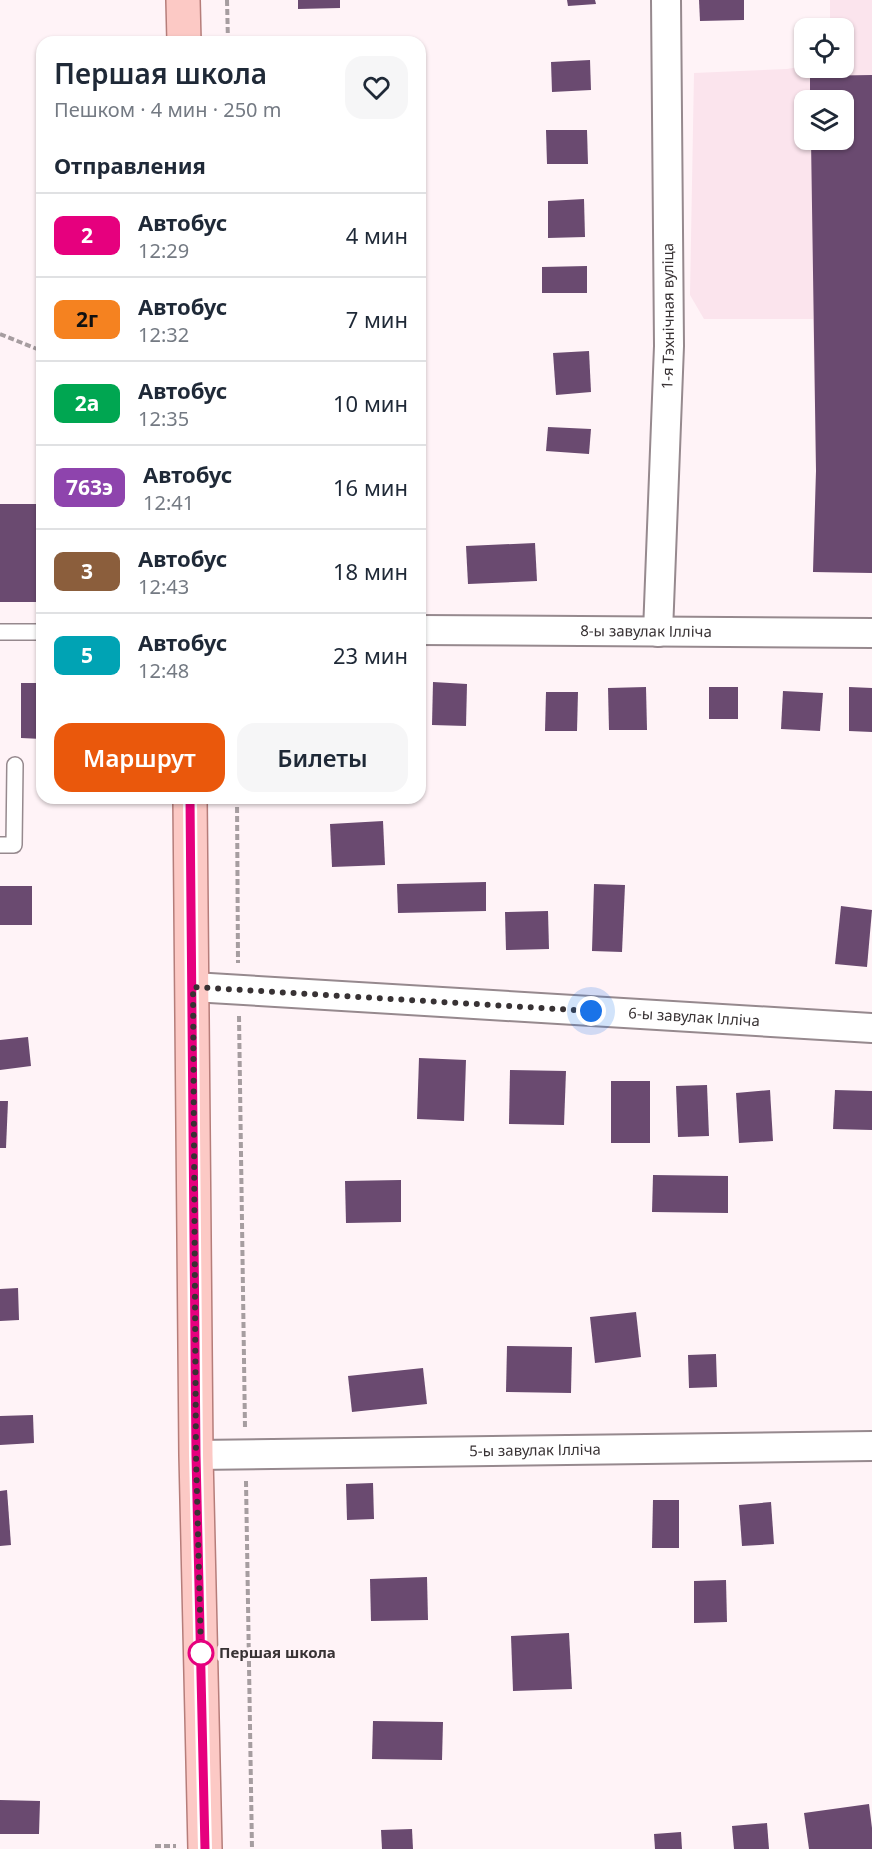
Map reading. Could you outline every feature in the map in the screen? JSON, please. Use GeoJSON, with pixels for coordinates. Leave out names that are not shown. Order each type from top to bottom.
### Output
{"type":"FeatureCollection","features":[{"type":"Feature","properties":{"kind":"main road"},"geometry":{"type":"LineString","coordinates":[[183,0],[184,36]]}},
{"type":"Feature","properties":{"kind":"main road"},"geometry":{"type":"LineString","coordinates":[[190,804],[196,1455],[205,1849]]}},
{"type":"Feature","properties":{"kind":"street","name":"1-я Тэхнічная вуліца"},"geometry":{"type":"LineString","coordinates":[[658,632],[669,346],[666,0]]}},
{"type":"Feature","properties":{"kind":"street","name":"8-ы завулак Ілліча"},"geometry":{"type":"LineString","coordinates":[[426,630],[872,633]]}},
{"type":"Feature","properties":{"kind":"street","name":"6-ы завулак Ілліча"},"geometry":{"type":"LineString","coordinates":[[193,987],[872,1028]]}},
{"type":"Feature","properties":{"kind":"street","name":"5-ы завулак Ілліча"},"geometry":{"type":"LineString","coordinates":[[196,1455],[872,1446]]}},
{"type":"Feature","properties":{"kind":"lane"},"geometry":{"type":"LineString","coordinates":[[0,632],[36,632]]}},
{"type":"Feature","properties":{"kind":"lane"},"geometry":{"type":"LineString","coordinates":[[0,845],[14,845],[15,765]]}},
{"type":"Feature","properties":{"kind":"path"},"geometry":{"type":"LineString","coordinates":[[227,0],[228,36]]}},
{"type":"Feature","properties":{"kind":"path"},"geometry":{"type":"LineString","coordinates":[[0,334],[36,349]]}},
{"type":"Feature","properties":{"kind":"path"},"geometry":{"type":"LineString","coordinates":[[237,804],[252,1849]]}},
{"type":"Feature","properties":{"kind":"shaded area"},"geometry":{"type":"Polygon","coordinates":[[[830,0],[872,0],[872,573],[813,572],[816,471],[813,319],[704,319],[690,295],[694,73],[794,68],[794,78],[854,78],[854,18],[830,18],[830,0]]]}},
{"type":"Feature","properties":{"kind":"building"},"geometry":{"type":"Polygon","coordinates":[[[298,0],[340,0],[340,8],[298,9],[298,0]]]}},
{"type":"Feature","properties":{"kind":"building"},"geometry":{"type":"Polygon","coordinates":[[[567,0],[595,0],[596,4],[568,6],[567,0]]]}},
{"type":"Feature","properties":{"kind":"building"},"geometry":{"type":"Polygon","coordinates":[[[699,0],[744,0],[744,20],[700,21],[699,0]]]}},
{"type":"Feature","properties":{"kind":"building"},"geometry":{"type":"Polygon","coordinates":[[[590,60],[591,90],[552,92],[551,62],[590,60]]]}},
{"type":"Feature","properties":{"kind":"building"},"geometry":{"type":"Polygon","coordinates":[[[854,75],[872,75],[872,573],[813,572],[816,471],[811,150],[854,150],[854,90],[810,90],[810,78],[854,78],[854,75]]]}},
{"type":"Feature","properties":{"kind":"building"},"geometry":{"type":"Polygon","coordinates":[[[546,130],[587,130],[588,164],[547,164],[546,130]]]}},
{"type":"Feature","properties":{"kind":"building"},"geometry":{"type":"Polygon","coordinates":[[[584,199],[585,237],[548,238],[548,201],[584,199]]]}},
{"type":"Feature","properties":{"kind":"building"},"geometry":{"type":"Polygon","coordinates":[[[587,266],[587,293],[542,293],[542,267],[587,266]]]}},
{"type":"Feature","properties":{"kind":"building"},"geometry":{"type":"Polygon","coordinates":[[[589,351],[591,392],[556,395],[553,353],[589,351]]]}},
{"type":"Feature","properties":{"kind":"building"},"geometry":{"type":"Polygon","coordinates":[[[548,427],[591,429],[589,454],[546,451],[548,427]]]}},
{"type":"Feature","properties":{"kind":"building"},"geometry":{"type":"Polygon","coordinates":[[[0,504],[36,504],[36,602],[0,602],[0,504]]]}},
{"type":"Feature","properties":{"kind":"building"},"geometry":{"type":"Polygon","coordinates":[[[535,543],[537,581],[468,584],[466,546],[535,543]]]}},
{"type":"Feature","properties":{"kind":"building"},"geometry":{"type":"Polygon","coordinates":[[[433,682],[467,684],[466,726],[432,725],[433,682]]]}},
{"type":"Feature","properties":{"kind":"building"},"geometry":{"type":"Polygon","coordinates":[[[21,683],[36,683],[36,739],[21,738],[21,683]]]}},
{"type":"Feature","properties":{"kind":"building"},"geometry":{"type":"Polygon","coordinates":[[[646,687],[647,730],[609,730],[608,688],[646,687]]]}},
{"type":"Feature","properties":{"kind":"building"},"geometry":{"type":"Polygon","coordinates":[[[709,687],[738,687],[738,719],[709,719],[709,687]]]}},
{"type":"Feature","properties":{"kind":"building"},"geometry":{"type":"Polygon","coordinates":[[[849,687],[872,688],[872,732],[849,731],[849,687]]]}},
{"type":"Feature","properties":{"kind":"building"},"geometry":{"type":"Polygon","coordinates":[[[783,691],[823,693],[820,731],[781,729],[783,691]]]}},
{"type":"Feature","properties":{"kind":"building"},"geometry":{"type":"Polygon","coordinates":[[[546,692],[578,692],[577,731],[545,731],[546,692]]]}},
{"type":"Feature","properties":{"kind":"building"},"geometry":{"type":"Polygon","coordinates":[[[383,821],[385,865],[332,867],[330,824],[383,821]]]}},
{"type":"Feature","properties":{"kind":"building"},"geometry":{"type":"Polygon","coordinates":[[[486,882],[486,911],[398,913],[397,884],[486,882]]]}},
{"type":"Feature","properties":{"kind":"building"},"geometry":{"type":"Polygon","coordinates":[[[594,884],[625,885],[622,952],[592,951],[594,884]]]}},
{"type":"Feature","properties":{"kind":"building"},"geometry":{"type":"Polygon","coordinates":[[[0,886],[32,886],[32,925],[0,925],[0,886]]]}},
{"type":"Feature","properties":{"kind":"building"},"geometry":{"type":"Polygon","coordinates":[[[841,906],[872,910],[867,967],[835,964],[841,906]]]}},
{"type":"Feature","properties":{"kind":"building"},"geometry":{"type":"Polygon","coordinates":[[[548,911],[549,949],[506,950],[505,912],[548,911]]]}},
{"type":"Feature","properties":{"kind":"building"},"geometry":{"type":"Polygon","coordinates":[[[28,1037],[31,1066],[0,1070],[0,1040],[28,1037]]]}},
{"type":"Feature","properties":{"kind":"building"},"geometry":{"type":"Polygon","coordinates":[[[419,1058],[466,1060],[464,1121],[417,1119],[419,1058]]]}},
{"type":"Feature","properties":{"kind":"building"},"geometry":{"type":"Polygon","coordinates":[[[510,1070],[566,1071],[564,1125],[509,1124],[510,1070]]]}},
{"type":"Feature","properties":{"kind":"building"},"geometry":{"type":"Polygon","coordinates":[[[611,1081],[650,1081],[650,1143],[611,1143],[611,1081]]]}},
{"type":"Feature","properties":{"kind":"building"},"geometry":{"type":"Polygon","coordinates":[[[707,1085],[709,1136],[678,1137],[676,1086],[707,1085]]]}},
{"type":"Feature","properties":{"kind":"building"},"geometry":{"type":"Polygon","coordinates":[[[770,1090],[773,1141],[739,1143],[736,1093],[770,1090]]]}},
{"type":"Feature","properties":{"kind":"building"},"geometry":{"type":"Polygon","coordinates":[[[835,1090],[872,1091],[872,1130],[833,1129],[835,1090]]]}},
{"type":"Feature","properties":{"kind":"building"},"geometry":{"type":"Polygon","coordinates":[[[0,1101],[8,1101],[6,1148],[0,1148],[0,1101]]]}},
{"type":"Feature","properties":{"kind":"building"},"geometry":{"type":"Polygon","coordinates":[[[653,1175],[728,1176],[728,1213],[652,1212],[653,1175]]]}},
{"type":"Feature","properties":{"kind":"building"},"geometry":{"type":"Polygon","coordinates":[[[401,1180],[401,1222],[346,1223],[345,1181],[401,1180]]]}},
{"type":"Feature","properties":{"kind":"building"},"geometry":{"type":"Polygon","coordinates":[[[18,1288],[19,1320],[0,1321],[0,1289],[18,1288]]]}},
{"type":"Feature","properties":{"kind":"building"},"geometry":{"type":"Polygon","coordinates":[[[636,1312],[641,1357],[595,1363],[590,1317],[636,1312]]]}},
{"type":"Feature","properties":{"kind":"building"},"geometry":{"type":"Polygon","coordinates":[[[507,1346],[572,1347],[571,1393],[506,1392],[507,1346]]]}},
{"type":"Feature","properties":{"kind":"building"},"geometry":{"type":"Polygon","coordinates":[[[716,1354],[717,1387],[689,1388],[688,1355],[716,1354]]]}},
{"type":"Feature","properties":{"kind":"building"},"geometry":{"type":"Polygon","coordinates":[[[423,1368],[427,1404],[352,1412],[348,1376],[423,1368]]]}},
{"type":"Feature","properties":{"kind":"building"},"geometry":{"type":"Polygon","coordinates":[[[33,1415],[34,1443],[0,1445],[0,1416],[33,1415]]]}},
{"type":"Feature","properties":{"kind":"building"},"geometry":{"type":"Polygon","coordinates":[[[373,1483],[374,1519],[347,1520],[346,1484],[373,1483]]]}},
{"type":"Feature","properties":{"kind":"building"},"geometry":{"type":"Polygon","coordinates":[[[7,1490],[11,1545],[0,1546],[0,1491],[7,1490]]]}},
{"type":"Feature","properties":{"kind":"building"},"geometry":{"type":"Polygon","coordinates":[[[653,1500],[679,1500],[679,1548],[652,1548],[653,1500]]]}},
{"type":"Feature","properties":{"kind":"building"},"geometry":{"type":"Polygon","coordinates":[[[771,1502],[774,1544],[742,1546],[739,1505],[771,1502]]]}},
{"type":"Feature","properties":{"kind":"building"},"geometry":{"type":"Polygon","coordinates":[[[427,1577],[428,1620],[371,1621],[370,1579],[427,1577]]]}},
{"type":"Feature","properties":{"kind":"building"},"geometry":{"type":"Polygon","coordinates":[[[726,1580],[727,1622],[694,1623],[694,1581],[726,1580]]]}},
{"type":"Feature","properties":{"kind":"building"},"geometry":{"type":"Polygon","coordinates":[[[569,1633],[572,1689],[513,1691],[511,1636],[569,1633]]]}},
{"type":"Feature","properties":{"kind":"building"},"geometry":{"type":"Polygon","coordinates":[[[373,1721],[443,1722],[442,1760],[372,1759],[373,1721]]]}},
{"type":"Feature","properties":{"kind":"building"},"geometry":{"type":"Polygon","coordinates":[[[0,1800],[40,1801],[39,1834],[0,1834],[0,1800]]]}},
{"type":"Feature","properties":{"kind":"building"},"geometry":{"type":"Polygon","coordinates":[[[869,1804],[872,1849],[809,1849],[804,1813],[869,1804]]]}},
{"type":"Feature","properties":{"kind":"building"},"geometry":{"type":"Polygon","coordinates":[[[767,1823],[769,1849],[734,1849],[732,1826],[767,1823]]]}},
{"type":"Feature","properties":{"kind":"building"},"geometry":{"type":"Polygon","coordinates":[[[412,1829],[413,1849],[382,1849],[381,1830],[412,1829]]]}},
{"type":"Feature","properties":{"kind":"building"},"geometry":{"type":"Polygon","coordinates":[[[681,1832],[682,1849],[655,1849],[654,1834],[681,1832]]]}},
{"type":"Feature","properties":{"kind":"bus line","name":"2"},"geometry":{"type":"LineString","coordinates":[[190,804],[196,1455],[205,1849]]}},
{"type":"Feature","properties":{"kind":"place","name":"Першая школа"},"geometry":{"type":"Point","coordinates":[201,1653]}},
{"type":"Feature","properties":{"kind":"route"},"geometry":{"type":"LineString","coordinates":[[201,1653],[196,1455],[193,987],[591,1011]]}}]}
